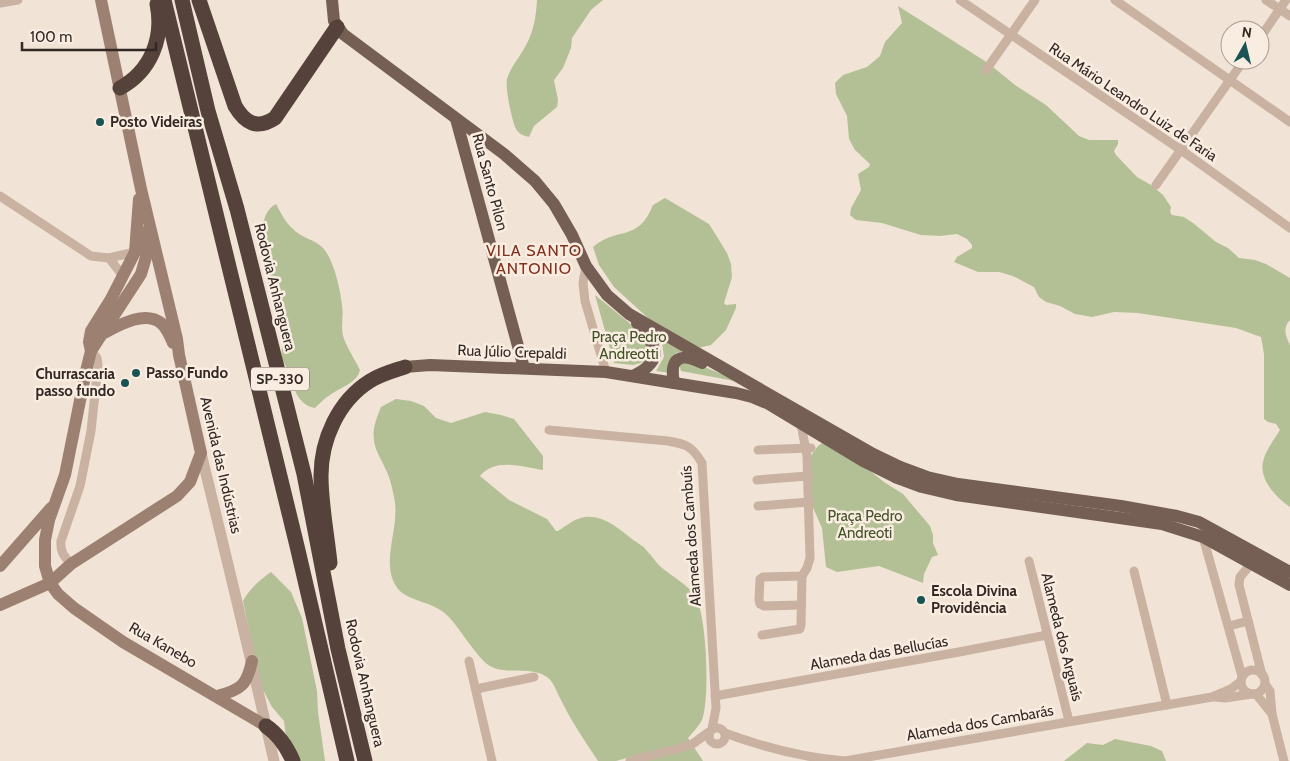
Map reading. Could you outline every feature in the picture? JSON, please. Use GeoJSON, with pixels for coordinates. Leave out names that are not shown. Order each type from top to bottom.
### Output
{"type":"FeatureCollection","features":[{"type":"Feature","properties":{"kind":"highway"},"geometry":{"type":"LineString","coordinates":[[120,88],[131,82],[141,72],[152,56],[159,29],[156,0]]}},
{"type":"Feature","properties":{"kind":"highway","name":"SP-330"},"geometry":{"type":"LineString","coordinates":[[164,0],[347,761]]}},
{"type":"Feature","properties":{"kind":"highway","name":"Rodovia Anhanguera"},"geometry":{"type":"LineString","coordinates":[[182,0],[208,111],[237,209],[304,474],[338,649],[365,761]]}},
{"type":"Feature","properties":{"kind":"highway"},"geometry":{"type":"LineString","coordinates":[[199,0],[235,106],[242,117],[250,122],[259,124],[267,123],[275,118],[338,27]]}},
{"type":"Feature","properties":{"kind":"highway"},"geometry":{"type":"LineString","coordinates":[[338,649],[321,475],[327,440],[334,422],[354,394],[369,382],[387,372],[405,367]]}},
{"type":"Feature","properties":{"kind":"highway"},"geometry":{"type":"LineString","coordinates":[[266,726],[275,732],[288,750],[293,761]]}},
{"type":"Feature","properties":{"kind":"main road","name":"Avenida das Indústrias"},"geometry":{"type":"LineString","coordinates":[[101,0],[141,189],[177,339],[178,355],[202,453]]}},
{"type":"Feature","properties":{"kind":"main road"},"geometry":{"type":"LineString","coordinates":[[332,0],[334,21],[343,34],[504,154],[535,181],[554,204],[572,235],[586,266],[607,295],[629,314],[652,340],[655,352],[650,366],[633,376]]}},
{"type":"Feature","properties":{"kind":"main road","name":"Rua Santo Pilon"},"geometry":{"type":"LineString","coordinates":[[456,119],[524,368]]}},
{"type":"Feature","properties":{"kind":"main road"},"geometry":{"type":"LineString","coordinates":[[467,157],[473,145],[477,142],[488,142]]}},
{"type":"Feature","properties":{"kind":"main road"},"geometry":{"type":"LineString","coordinates":[[50,583],[45,566],[49,520],[65,475],[91,351],[102,334],[116,302],[123,276],[135,252],[141,189]]}},
{"type":"Feature","properties":{"kind":"main road"},"geometry":{"type":"LineString","coordinates":[[91,351],[89,342],[91,331],[141,274],[146,257],[148,219]]}},
{"type":"Feature","properties":{"kind":"main road"},"geometry":{"type":"LineString","coordinates":[[629,314],[873,454],[900,467],[926,477],[958,484],[1121,506],[1177,516],[1199,522],[1290,572]]}},
{"type":"Feature","properties":{"kind":"main road"},"geometry":{"type":"LineString","coordinates":[[102,334],[138,319],[156,320],[168,331],[178,355]]}},
{"type":"Feature","properties":{"kind":"main road"},"geometry":{"type":"LineString","coordinates":[[674,383],[673,364],[683,357],[692,358],[752,385]]}},
{"type":"Feature","properties":{"kind":"main road","name":"Rua Júlio Crepaldi"},"geometry":{"type":"LineString","coordinates":[[405,367],[430,365],[606,372],[736,393],[769,404],[895,477],[922,487],[956,495],[1162,524],[1203,537],[1290,585]]}},
{"type":"Feature","properties":{"kind":"main road"},"geometry":{"type":"LineString","coordinates":[[0,605],[50,583],[71,564],[177,496],[190,482],[202,453]]}},
{"type":"Feature","properties":{"kind":"main road"},"geometry":{"type":"LineString","coordinates":[[0,566],[54,504]]}},
{"type":"Feature","properties":{"kind":"main road","name":"Rua Kanebo"},"geometry":{"type":"LineString","coordinates":[[50,583],[58,594],[74,608],[123,642],[266,726]]}},
{"type":"Feature","properties":{"kind":"main road"},"geometry":{"type":"LineString","coordinates":[[217,696],[239,688],[246,682],[252,660]]}},
{"type":"Feature","properties":{"kind":"street"},"geometry":{"type":"LineString","coordinates":[[0,3],[18,0]]}},
{"type":"Feature","properties":{"kind":"street","name":"Rua Mário Leandro Luiz de Faria"},"geometry":{"type":"LineString","coordinates":[[960,0],[1010,36],[1181,150],[1290,228]]}},
{"type":"Feature","properties":{"kind":"street"},"geometry":{"type":"LineString","coordinates":[[986,70],[1035,0]]}},
{"type":"Feature","properties":{"kind":"street"},"geometry":{"type":"LineString","coordinates":[[1115,0],[1290,122]]}},
{"type":"Feature","properties":{"kind":"street"},"geometry":{"type":"LineString","coordinates":[[1266,0],[1290,16]]}},
{"type":"Feature","properties":{"kind":"street"},"geometry":{"type":"LineString","coordinates":[[1270,24],[1286,0]]}},
{"type":"Feature","properties":{"kind":"street"},"geometry":{"type":"LineString","coordinates":[[1156,185],[1237,70]]}},
{"type":"Feature","properties":{"kind":"street"},"geometry":{"type":"LineString","coordinates":[[0,196],[91,256],[109,258],[135,252]]}},
{"type":"Feature","properties":{"kind":"street"},"geometry":{"type":"LineString","coordinates":[[109,258],[123,276]]}},
{"type":"Feature","properties":{"kind":"street"},"geometry":{"type":"LineString","coordinates":[[586,266],[583,283],[585,301],[606,372]]}},
{"type":"Feature","properties":{"kind":"street"},"geometry":{"type":"LineString","coordinates":[[71,564],[63,554],[61,541],[80,486],[91,431],[98,365],[97,358],[91,351]]}},
{"type":"Feature","properties":{"kind":"street"},"geometry":{"type":"LineString","coordinates":[[762,635],[800,629],[801,625],[802,576],[810,558],[807,451],[801,424]]}},
{"type":"Feature","properties":{"kind":"street","name":"Alameda dos Cambuís"},"geometry":{"type":"LineString","coordinates":[[549,430],[668,440],[684,444],[695,451],[702,463],[715,696],[716,708],[724,731]]}},
{"type":"Feature","properties":{"kind":"street"},"geometry":{"type":"LineString","coordinates":[[758,450],[807,451],[823,437]]}},
{"type":"Feature","properties":{"kind":"street","name":"Avenida das Indústrias"},"geometry":{"type":"LineString","coordinates":[[202,453],[232,584],[252,660],[274,761]]}},
{"type":"Feature","properties":{"kind":"street"},"geometry":{"type":"LineString","coordinates":[[757,480],[808,476]]}},
{"type":"Feature","properties":{"kind":"street"},"geometry":{"type":"LineString","coordinates":[[758,506],[809,502]]}},
{"type":"Feature","properties":{"kind":"street"},"geometry":{"type":"LineString","coordinates":[[1203,537],[1229,626],[1242,688],[1247,693],[1255,694],[1260,692],[1264,679]]}},
{"type":"Feature","properties":{"kind":"street","name":"Alameda dos Arguaís"},"geometry":{"type":"LineString","coordinates":[[1029,561],[1069,721]]}},
{"type":"Feature","properties":{"kind":"street"},"geometry":{"type":"LineString","coordinates":[[1251,564],[1240,577],[1239,585],[1264,679],[1270,691],[1272,714],[1284,761]]}},
{"type":"Feature","properties":{"kind":"street"},"geometry":{"type":"LineString","coordinates":[[1134,570],[1166,705]]}},
{"type":"Feature","properties":{"kind":"street"},"geometry":{"type":"LineString","coordinates":[[801,605],[764,606],[760,604],[758,583],[763,578],[802,576]]}},
{"type":"Feature","properties":{"kind":"street"},"geometry":{"type":"LineString","coordinates":[[1229,626],[1248,621]]}},
{"type":"Feature","properties":{"kind":"street","name":"Alameda das Bellucías"},"geometry":{"type":"LineString","coordinates":[[715,696],[1047,635]]}},
{"type":"Feature","properties":{"kind":"street"},"geometry":{"type":"LineString","coordinates":[[469,661],[492,761]]}},
{"type":"Feature","properties":{"kind":"street"},"geometry":{"type":"LineString","coordinates":[[1241,679],[1245,672],[1254,670],[1264,679]]}},
{"type":"Feature","properties":{"kind":"street"},"geometry":{"type":"LineString","coordinates":[[476,689],[534,677]]}},
{"type":"Feature","properties":{"kind":"street","name":"Alameda dos Cambarás"},"geometry":{"type":"LineString","coordinates":[[630,761],[690,745],[706,746],[717,743],[753,744],[823,759],[845,761],[1212,697],[1232,689],[1241,679]]}},
{"type":"Feature","properties":{"kind":"street"},"geometry":{"type":"LineString","coordinates":[[1255,694],[1272,714]]}},
{"type":"Feature","properties":{"kind":"street","name":"Alameda dos Cambarás"},"geometry":{"type":"LineString","coordinates":[[1212,697],[1225,698],[1255,694]]}},
{"type":"Feature","properties":{"kind":"street","name":"Alameda dos Cambuís"},"geometry":{"type":"LineString","coordinates":[[711,730],[716,708]]}},
{"type":"Feature","properties":{"kind":"street"},"geometry":{"type":"LineString","coordinates":[[718,727],[724,731],[724,739],[717,743],[709,738],[711,730],[718,727]]}},
{"type":"Feature","properties":{"kind":"street","name":"Alameda dos Cambarás"},"geometry":{"type":"LineString","coordinates":[[690,745],[711,730]]}},
{"type":"Feature","properties":{"kind":"street","name":"Alameda dos Cambarás"},"geometry":{"type":"LineString","coordinates":[[724,731],[753,744]]}},
{"type":"Feature","properties":{"kind":"green space"},"geometry":{"type":"Polygon","coordinates":[[[537,0],[603,0],[591,10],[572,38],[571,48],[563,68],[554,80],[558,100],[557,107],[534,126],[529,137],[516,129],[509,104],[507,79],[533,29],[537,0]]]}},
{"type":"Feature","properties":{"kind":"green space"},"geometry":{"type":"Polygon","coordinates":[[[898,6],[988,63],[1015,85],[1046,105],[1079,136],[1089,140],[1118,140],[1114,151],[1116,155],[1137,177],[1163,195],[1171,207],[1170,212],[1172,215],[1184,217],[1239,258],[1255,260],[1266,264],[1290,278],[1290,320],[1285,329],[1290,345],[1290,507],[1270,488],[1262,469],[1266,454],[1280,430],[1276,424],[1264,419],[1264,354],[1261,337],[1236,328],[1138,313],[1114,312],[1092,317],[1075,314],[1060,306],[1046,302],[1039,297],[1034,287],[1013,276],[999,272],[978,272],[954,262],[957,257],[972,248],[967,239],[957,234],[940,236],[921,235],[882,223],[856,220],[850,215],[851,208],[861,190],[858,174],[869,167],[870,164],[855,150],[849,139],[847,116],[836,94],[835,83],[843,75],[867,67],[880,56],[885,42],[902,23],[898,6]]]}},
{"type":"Feature","properties":{"kind":"green space"},"geometry":{"type":"Polygon","coordinates":[[[665,198],[709,224],[727,253],[731,264],[732,277],[724,303],[726,305],[736,304],[726,330],[711,345],[676,353],[672,358],[670,373],[656,371],[664,357],[660,329],[614,287],[599,265],[593,247],[610,237],[641,225],[653,205],[665,198]]]}},
{"type":"Feature","properties":{"kind":"green space"},"geometry":{"type":"Polygon","coordinates":[[[276,204],[290,226],[298,233],[321,246],[329,257],[336,274],[340,293],[344,339],[360,370],[352,382],[328,396],[315,408],[300,399],[283,362],[282,334],[264,263],[263,226],[267,213],[276,204]]]}},
{"type":"Feature","properties":{"kind":"green space","name":"Praça Pedro Andreotti"},"geometry":{"type":"Polygon","coordinates":[[[595,295],[643,334],[651,353],[644,362],[633,365],[614,363],[595,295]]]}},
{"type":"Feature","properties":{"kind":"green space","name":"Praça Pedro Andreotti"},"geometry":{"type":"Polygon","coordinates":[[[681,361],[700,365],[740,382],[681,371],[681,361]]]}},
{"type":"Feature","properties":{"kind":"green space"},"geometry":{"type":"Polygon","coordinates":[[[396,399],[411,401],[424,406],[436,418],[451,423],[485,412],[514,419],[543,456],[543,470],[501,465],[486,470],[480,476],[509,500],[547,519],[556,531],[585,517],[605,520],[644,548],[660,566],[693,593],[700,608],[703,623],[707,678],[702,720],[688,738],[703,761],[648,761],[648,758],[638,755],[616,761],[598,761],[547,677],[534,672],[492,667],[480,657],[442,611],[400,591],[392,576],[390,566],[395,520],[394,497],[388,475],[376,448],[374,436],[375,423],[381,407],[396,399]]]}},
{"type":"Feature","properties":{"kind":"green space","name":"Praça Pedro Andreoti"},"geometry":{"type":"Polygon","coordinates":[[[829,438],[884,482],[903,494],[930,526],[933,543],[938,555],[932,557],[924,574],[923,583],[879,566],[837,572],[826,567],[822,528],[811,503],[808,465],[812,454],[818,446],[829,438]]]}},
{"type":"Feature","properties":{"kind":"green space"},"geometry":{"type":"Polygon","coordinates":[[[271,572],[291,592],[302,618],[317,691],[325,761],[298,761],[286,737],[284,721],[272,707],[260,684],[243,601],[255,585],[271,572]]]}},
{"type":"Feature","properties":{"kind":"green space"},"geometry":{"type":"Polygon","coordinates":[[[1115,739],[1151,746],[1162,751],[1166,761],[1064,761],[1087,743],[1103,745],[1115,739]]]}},
{"type":"Feature","properties":{"kind":"place","name":"Posto Videiras"},"geometry":{"type":"Point","coordinates":[100,122]}},
{"type":"Feature","properties":{"kind":"place","name":"Passo Fundo"},"geometry":{"type":"Point","coordinates":[136,373]}},
{"type":"Feature","properties":{"kind":"place","name":"Churrascaria passo fundo"},"geometry":{"type":"Point","coordinates":[125,383]}},
{"type":"Feature","properties":{"kind":"place","name":"Escola Divina Providência"},"geometry":{"type":"Point","coordinates":[921,600]}},
{"type":"Feature","properties":{"kind":"district","name":"VILA SANTO ANTONIO"},"geometry":{"type":"Point","coordinates":[534,259]}}]}
